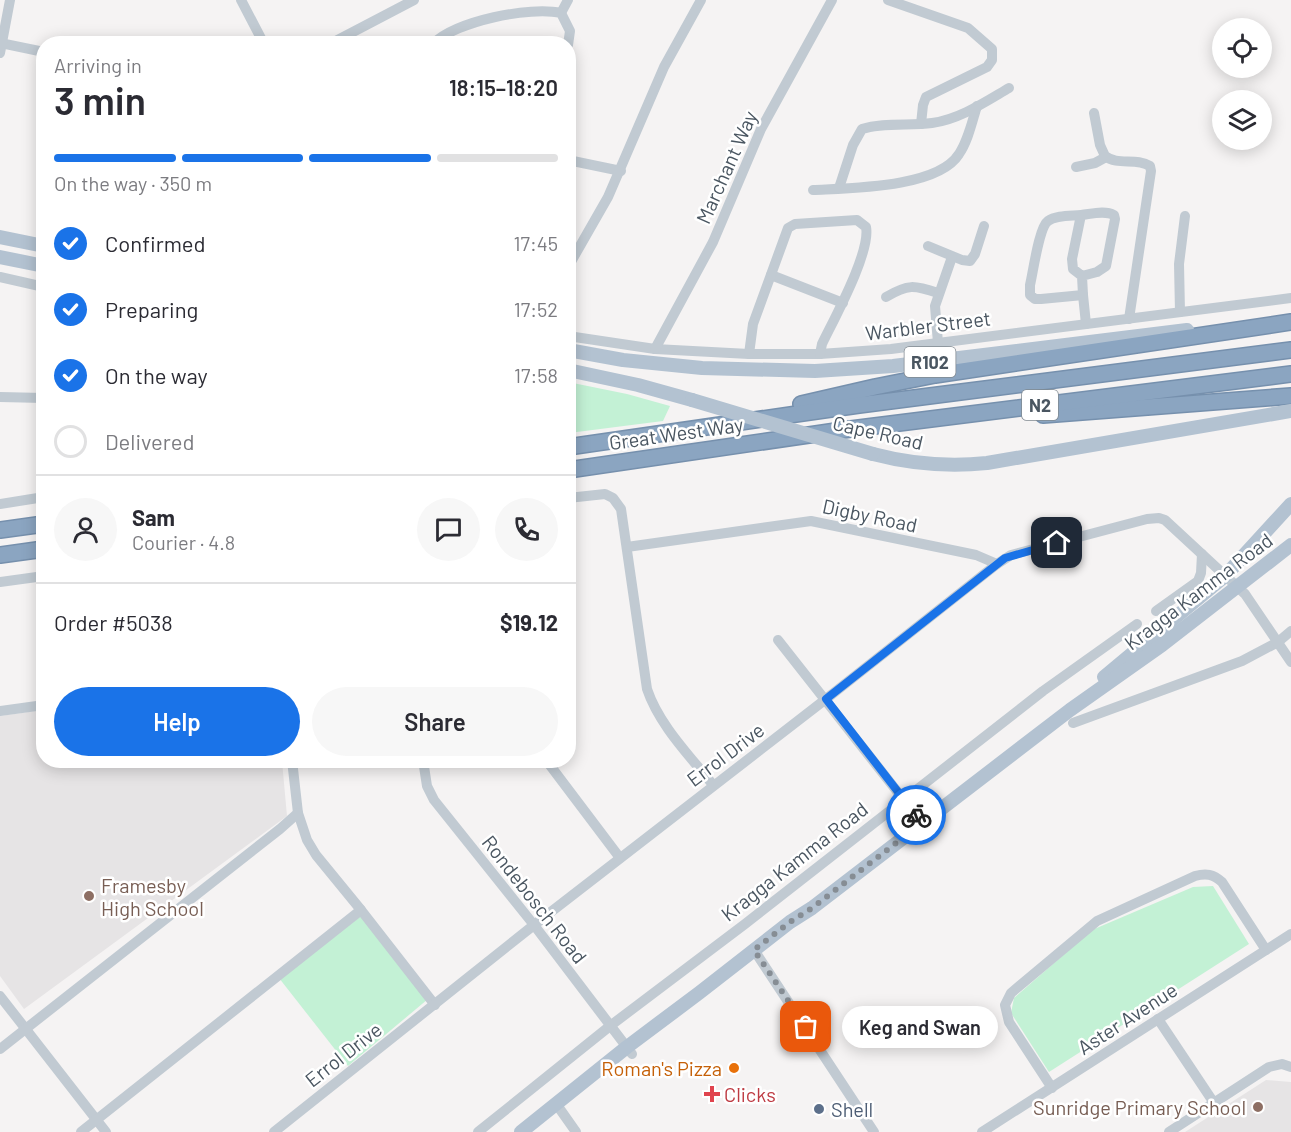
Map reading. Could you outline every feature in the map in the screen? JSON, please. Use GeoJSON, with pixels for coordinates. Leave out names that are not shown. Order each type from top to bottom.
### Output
{"type":"FeatureCollection","features":[{"type":"Feature","properties":{"kind":"highway"},"geometry":{"type":"LineString","coordinates":[[711,426],[935,375],[1291,320]]}},
{"type":"Feature","properties":{"kind":"highway","name":"N2"},"geometry":{"type":"LineString","coordinates":[[711,426],[1291,350]]}},
{"type":"Feature","properties":{"kind":"highway","name":"N2"},"geometry":{"type":"LineString","coordinates":[[789,437],[1291,374]]}},
{"type":"Feature","properties":{"kind":"highway"},"geometry":{"type":"LineString","coordinates":[[789,437],[1291,396]]}},
{"type":"Feature","properties":{"kind":"highway","name":"Great West Way"},"geometry":{"type":"LineString","coordinates":[[576,446],[711,426]]}},
{"type":"Feature","properties":{"kind":"highway","name":"Great West Way"},"geometry":{"type":"LineString","coordinates":[[576,469],[789,437]]}},
{"type":"Feature","properties":{"kind":"highway"},"geometry":{"type":"LineString","coordinates":[[0,530],[36,525]]}},
{"type":"Feature","properties":{"kind":"highway"},"geometry":{"type":"LineString","coordinates":[[0,555],[36,550]]}},
{"type":"Feature","properties":{"kind":"main road"},"geometry":{"type":"LineString","coordinates":[[0,237],[36,244]]}},
{"type":"Feature","properties":{"kind":"main road"},"geometry":{"type":"LineString","coordinates":[[0,257],[36,264]]}},
{"type":"Feature","properties":{"kind":"main road","name":"R102"},"geometry":{"type":"LineString","coordinates":[[576,351],[623,360],[702,368],[769,371],[837,370],[904,365],[1291,320]]}},
{"type":"Feature","properties":{"kind":"main road","name":"Cape Road"},"geometry":{"type":"LineString","coordinates":[[576,372],[638,385],[873,454],[924,464],[987,463],[1291,411]]}},
{"type":"Feature","properties":{"kind":"main road","name":"Kragga Kamma Road"},"geometry":{"type":"LineString","coordinates":[[1071,717],[1123,660],[1225,576],[1291,504]]}},
{"type":"Feature","properties":{"kind":"main road","name":"Kragga Kamma Road"},"geometry":{"type":"LineString","coordinates":[[533,1132],[629,1050],[757,953],[812,908],[922,823],[1071,717],[1291,545]]}},
{"type":"Feature","properties":{"kind":"main road","name":"Kragga Kamma Road"},"geometry":{"type":"LineString","coordinates":[[521,1132],[559,1109]]}},
{"type":"Feature","properties":{"kind":"street"},"geometry":{"type":"LineString","coordinates":[[10,0],[1,46],[36,51]]}},
{"type":"Feature","properties":{"kind":"street"},"geometry":{"type":"LineString","coordinates":[[242,0],[260,36]]}},
{"type":"Feature","properties":{"kind":"street"},"geometry":{"type":"LineString","coordinates":[[348,36],[414,0]]}},
{"type":"Feature","properties":{"kind":"street"},"geometry":{"type":"LineString","coordinates":[[561,13],[568,0]]}},
{"type":"Feature","properties":{"kind":"street"},"geometry":{"type":"LineString","coordinates":[[576,253],[621,171],[664,67],[700,0]]}},
{"type":"Feature","properties":{"kind":"street","name":"Marchant Way"},"geometry":{"type":"LineString","coordinates":[[655,350],[713,242],[761,129],[832,0]]}},
{"type":"Feature","properties":{"kind":"street"},"geometry":{"type":"LineString","coordinates":[[888,0],[968,28],[992,49],[990,64],[926,97],[921,124]]}},
{"type":"Feature","properties":{"kind":"street"},"geometry":{"type":"LineString","coordinates":[[444,36],[478,22],[532,11],[561,13]]}},
{"type":"Feature","properties":{"kind":"street"},"geometry":{"type":"LineString","coordinates":[[561,13],[570,31],[569,36]]}},
{"type":"Feature","properties":{"kind":"street"},"geometry":{"type":"LineString","coordinates":[[839,188],[853,145],[862,129],[947,120],[1009,88]]}},
{"type":"Feature","properties":{"kind":"street"},"geometry":{"type":"LineString","coordinates":[[813,190],[893,183],[933,175],[959,155],[977,106]]}},
{"type":"Feature","properties":{"kind":"street"},"geometry":{"type":"LineString","coordinates":[[1094,113],[1100,145],[1106,157],[1115,161],[1145,163],[1150,166],[1151,171],[1129,319]]}},
{"type":"Feature","properties":{"kind":"street"},"geometry":{"type":"LineString","coordinates":[[1076,167],[1095,164],[1106,157]]}},
{"type":"Feature","properties":{"kind":"street"},"geometry":{"type":"LineString","coordinates":[[576,162],[621,171]]}},
{"type":"Feature","properties":{"kind":"street"},"geometry":{"type":"LineString","coordinates":[[1081,215],[1072,264],[1076,273],[1082,276],[1102,270],[1106,266],[1114,215],[1108,212],[1081,215],[1055,218],[1045,224],[1029,291],[1032,297],[1041,299],[1083,295]]}},
{"type":"Feature","properties":{"kind":"street"},"geometry":{"type":"LineString","coordinates":[[1180,312],[1179,264],[1185,216]]}},
{"type":"Feature","properties":{"kind":"street"},"geometry":{"type":"LineString","coordinates":[[749,354],[751,330],[790,225],[861,221],[866,227],[866,237],[856,270],[843,303],[822,344],[820,354]]}},
{"type":"Feature","properties":{"kind":"street"},"geometry":{"type":"LineString","coordinates":[[928,246],[952,257],[966,261],[973,259],[984,226]]}},
{"type":"Feature","properties":{"kind":"street"},"geometry":{"type":"LineString","coordinates":[[938,343],[935,316],[938,293],[952,257]]}},
{"type":"Feature","properties":{"kind":"street"},"geometry":{"type":"LineString","coordinates":[[771,275],[843,303]]}},
{"type":"Feature","properties":{"kind":"street"},"geometry":{"type":"LineString","coordinates":[[1082,276],[1086,324]]}},
{"type":"Feature","properties":{"kind":"street"},"geometry":{"type":"LineString","coordinates":[[0,277],[36,285]]}},
{"type":"Feature","properties":{"kind":"street"},"geometry":{"type":"LineString","coordinates":[[886,297],[898,290],[914,286],[938,293]]}},
{"type":"Feature","properties":{"kind":"street","name":"Warbler Street"},"geometry":{"type":"LineString","coordinates":[[576,337],[655,350],[820,354],[880,350],[1291,298]]}},
{"type":"Feature","properties":{"kind":"street"},"geometry":{"type":"LineString","coordinates":[[0,397],[36,398]]}},
{"type":"Feature","properties":{"kind":"street"},"geometry":{"type":"LineString","coordinates":[[576,497],[608,495],[621,508],[649,696],[672,733],[713,785]]}},
{"type":"Feature","properties":{"kind":"street"},"geometry":{"type":"LineString","coordinates":[[0,504],[36,498]]}},
{"type":"Feature","properties":{"kind":"street","name":"Errol Drive"},"geometry":{"type":"LineString","coordinates":[[274,1132],[534,925],[1011,555],[1154,518],[1170,523],[1245,594],[1291,662]]}},
{"type":"Feature","properties":{"kind":"street","name":"Digby Road"},"geometry":{"type":"LineString","coordinates":[[627,547],[811,521],[976,555],[997,564]]}},
{"type":"Feature","properties":{"kind":"street"},"geometry":{"type":"LineString","coordinates":[[1156,611],[1198,581],[1202,554]]}},
{"type":"Feature","properties":{"kind":"street"},"geometry":{"type":"LineString","coordinates":[[0,582],[36,577]]}},
{"type":"Feature","properties":{"kind":"street","name":"Kragga Kamma Road"},"geometry":{"type":"LineString","coordinates":[[478,1132],[610,1026],[1043,691],[1137,624]]}},
{"type":"Feature","properties":{"kind":"street","name":"Kragga Kamma Road"},"geometry":{"type":"LineString","coordinates":[[1071,717],[1226,667],[1278,642],[1291,631]]}},
{"type":"Feature","properties":{"kind":"street"},"geometry":{"type":"LineString","coordinates":[[778,640],[922,823]]}},
{"type":"Feature","properties":{"kind":"street"},"geometry":{"type":"LineString","coordinates":[[0,711],[36,706]]}},
{"type":"Feature","properties":{"kind":"street"},"geometry":{"type":"LineString","coordinates":[[293,768],[298,813],[307,840],[316,855],[435,1005]]}},
{"type":"Feature","properties":{"kind":"street","name":"Rondebosch Road"},"geometry":{"type":"LineString","coordinates":[[424,768],[427,786],[434,800],[534,925],[629,1050]]}},
{"type":"Feature","properties":{"kind":"street"},"geometry":{"type":"LineString","coordinates":[[552,768],[620,858]]}},
{"type":"Feature","properties":{"kind":"street"},"geometry":{"type":"LineString","coordinates":[[0,1049],[298,813]]}},
{"type":"Feature","properties":{"kind":"street"},"geometry":{"type":"LineString","coordinates":[[1052,1088],[1009,1022],[1005,1005],[1011,993],[1097,921],[1195,876],[1213,875],[1222,882],[1266,950]]}},
{"type":"Feature","properties":{"kind":"street"},"geometry":{"type":"LineString","coordinates":[[81,1132],[361,910]]}},
{"type":"Feature","properties":{"kind":"street","name":"Aster Avenue"},"geometry":{"type":"LineString","coordinates":[[982,1132],[1291,934]]}},
{"type":"Feature","properties":{"kind":"street"},"geometry":{"type":"LineString","coordinates":[[757,953],[874,1132]]}},
{"type":"Feature","properties":{"kind":"street"},"geometry":{"type":"LineString","coordinates":[[0,996],[106,1132]]}},
{"type":"Feature","properties":{"kind":"street"},"geometry":{"type":"LineString","coordinates":[[1158,1019],[1214,1103]]}},
{"type":"Feature","properties":{"kind":"street"},"geometry":{"type":"LineString","coordinates":[[1169,1132],[1269,1067],[1282,1064],[1291,1067]]}},
{"type":"Feature","properties":{"kind":"street"},"geometry":{"type":"LineString","coordinates":[[559,1109],[576,1132]]}},
{"type":"Feature","properties":{"kind":"shaded area","name":"Framesby High School"},"geometry":{"type":"Polygon","coordinates":[[[36,711],[36,768],[283,768],[287,816],[24,1009],[0,976],[0,716],[36,711]]]}},
{"type":"Feature","properties":{"kind":"shaded area","name":"Sunridge Primary School"},"geometry":{"type":"Polygon","coordinates":[[[1266,1080],[1291,1082],[1291,1132],[1185,1132],[1266,1080]]]}},
{"type":"Feature","properties":{"kind":"green space"},"geometry":{"type":"Polygon","coordinates":[[[576,384],[670,406],[663,421],[576,432],[576,384]]]}},
{"type":"Feature","properties":{"kind":"green space"},"geometry":{"type":"Polygon","coordinates":[[[1213,886],[1249,944],[1049,1072],[1011,1013],[1014,998],[1092,930],[1193,887],[1213,886]]]}},
{"type":"Feature","properties":{"kind":"green space"},"geometry":{"type":"Polygon","coordinates":[[[361,916],[428,999],[348,1066],[279,978],[361,916]]]}},
{"type":"Feature","properties":{"kind":"way so far"},"geometry":{"type":"LineString","coordinates":[[806,1027],[754,950],[922,823],[916,815]]}},
{"type":"Feature","properties":{"kind":"place","name":"Framesby High School"},"geometry":{"type":"Point","coordinates":[89,896]}},
{"type":"Feature","properties":{"kind":"place","name":"Keg and Swan"},"geometry":{"type":"Point","coordinates":[806,1027]}},
{"type":"Feature","properties":{"kind":"place","name":"Roman's Pizza"},"geometry":{"type":"Point","coordinates":[734,1068]}},
{"type":"Feature","properties":{"kind":"place","name":"Clicks"},"geometry":{"type":"Point","coordinates":[712,1094]}},
{"type":"Feature","properties":{"kind":"place","name":"Sunridge Primary School"},"geometry":{"type":"Point","coordinates":[1258,1107]}},
{"type":"Feature","properties":{"kind":"place","name":"Shell"},"geometry":{"type":"Point","coordinates":[819,1109]}},
{"type":"Feature","properties":{"kind":"route"},"geometry":{"type":"LineString","coordinates":[[916,815],[826,699],[1005,558],[1057,543]]}}]}
